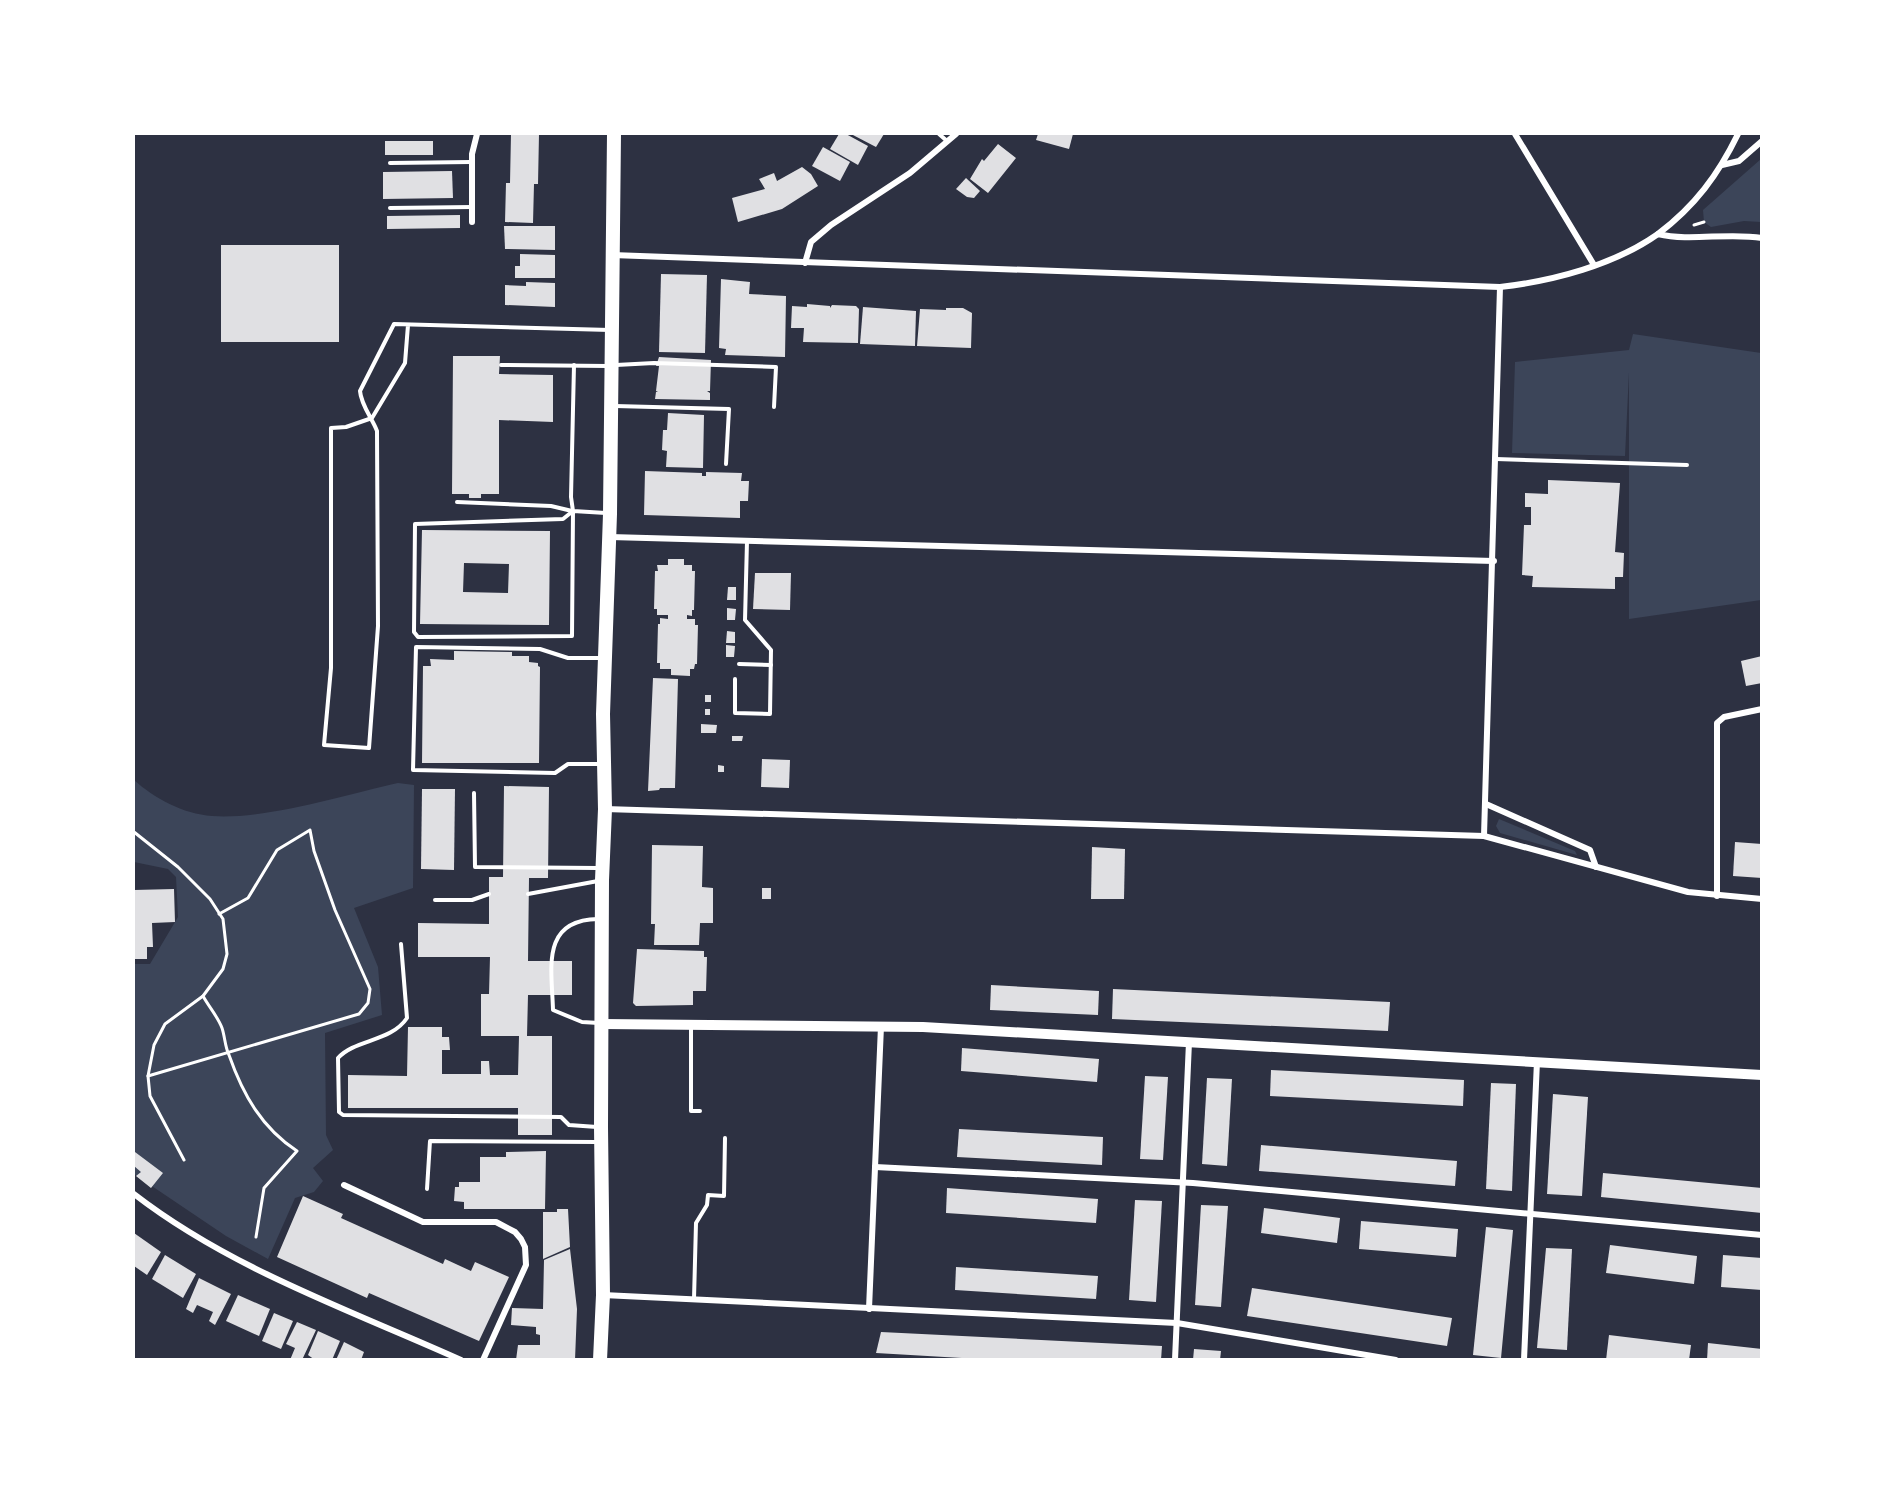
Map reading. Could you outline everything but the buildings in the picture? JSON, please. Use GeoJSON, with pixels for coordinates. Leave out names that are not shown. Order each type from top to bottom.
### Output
{"type":"FeatureCollection","features":[{"type":"Feature","properties":{"kind":"highway"},"geometry":{"type":"LineString","coordinates":[[600,1359],[603,1295],[602,874],[610,513],[614,134]]}},
{"type":"Feature","properties":{"kind":"street"},"geometry":{"type":"LineString","coordinates":[[472,222],[472,162],[473,146],[477,134]]}},
{"type":"Feature","properties":{"kind":"street"},"geometry":{"type":"LineString","coordinates":[[805,263],[811,242],[910,173],[956,134]]}},
{"type":"Feature","properties":{"kind":"street"},"geometry":{"type":"LineString","coordinates":[[1515,134],[1594,265]]}},
{"type":"Feature","properties":{"kind":"street"},"geometry":{"type":"LineString","coordinates":[[611,255],[1500,287],[1519,285],[1594,265],[1631,251],[1658,234],[1701,195],[1722,165],[1738,134]]}},
{"type":"Feature","properties":{"kind":"street"},"geometry":{"type":"LineString","coordinates":[[1722,165],[1739,161],[1761,141]]}},
{"type":"Feature","properties":{"kind":"street"},"geometry":{"type":"LineString","coordinates":[[1658,234],[1675,238],[1722,235],[1761,238]]}},
{"type":"Feature","properties":{"kind":"street"},"geometry":{"type":"LineString","coordinates":[[1484,836],[1494,561],[1500,287]]}},
{"type":"Feature","properties":{"kind":"street"},"geometry":{"type":"LineString","coordinates":[[609,537],[1494,561]]}},
{"type":"Feature","properties":{"kind":"street"},"geometry":{"type":"LineString","coordinates":[[1717,896],[1717,723],[1725,717],[1761,709]]}},
{"type":"Feature","properties":{"kind":"street"},"geometry":{"type":"LineString","coordinates":[[1486,804],[1590,850],[1596,867]]}},
{"type":"Feature","properties":{"kind":"street"},"geometry":{"type":"LineString","coordinates":[[605,809],[1484,836],[1688,892],[1761,899]]}},
{"type":"Feature","properties":{"kind":"street"},"geometry":{"type":"LineString","coordinates":[[602,1024],[881,1026],[1761,1075]]}},
{"type":"Feature","properties":{"kind":"street"},"geometry":{"type":"LineString","coordinates":[[869,1309],[881,1026]]}},
{"type":"Feature","properties":{"kind":"street"},"geometry":{"type":"LineString","coordinates":[[1175,1359],[1190,1042]]}},
{"type":"Feature","properties":{"kind":"street"},"geometry":{"type":"LineString","coordinates":[[1524,1359],[1537,1061]]}},
{"type":"Feature","properties":{"kind":"street"},"geometry":{"type":"LineString","coordinates":[[875,1167],[1184,1182],[1761,1235]]}},
{"type":"Feature","properties":{"kind":"street"},"geometry":{"type":"LineString","coordinates":[[344,1185],[423,1222],[496,1222],[515,1232],[521,1239],[525,1247],[526,1265],[483,1359]]}},
{"type":"Feature","properties":{"kind":"street"},"geometry":{"type":"LineString","coordinates":[[134,1194],[164,1216],[248,1265],[461,1359]]}},
{"type":"Feature","properties":{"kind":"street"},"geometry":{"type":"LineString","coordinates":[[603,1295],[1177,1323],[1396,1359]]}},
{"type":"Feature","properties":{"kind":"lane"},"geometry":{"type":"LineString","coordinates":[[939,134],[948,141]]}},
{"type":"Feature","properties":{"kind":"lane"},"geometry":{"type":"LineString","coordinates":[[390,163],[472,162]]}},
{"type":"Feature","properties":{"kind":"lane"},"geometry":{"type":"LineString","coordinates":[[390,208],[472,207]]}},
{"type":"Feature","properties":{"kind":"lane"},"geometry":{"type":"LineString","coordinates":[[408,325],[405,363],[372,418],[346,427],[331,428],[331,668],[324,745],[369,748],[378,626],[377,431],[372,418],[361,398],[362,384],[394,324],[611,330]]}},
{"type":"Feature","properties":{"kind":"lane"},"geometry":{"type":"LineString","coordinates":[[501,365],[611,366],[654,363],[776,367],[774,406]]}},
{"type":"Feature","properties":{"kind":"lane"},"geometry":{"type":"LineString","coordinates":[[573,511],[563,519],[415,524],[414,632],[418,637],[572,636],[573,511],[574,365]]}},
{"type":"Feature","properties":{"kind":"lane"},"geometry":{"type":"LineString","coordinates":[[611,406],[729,409],[726,464]]}},
{"type":"Feature","properties":{"kind":"lane"},"geometry":{"type":"LineString","coordinates":[[1496,459],[1687,465]]}},
{"type":"Feature","properties":{"kind":"lane"},"geometry":{"type":"LineString","coordinates":[[457,502],[551,506],[573,511],[610,513]]}},
{"type":"Feature","properties":{"kind":"lane"},"geometry":{"type":"LineString","coordinates":[[735,679],[735,713],[770,714],[771,651],[745,620],[747,540]]}},
{"type":"Feature","properties":{"kind":"lane"},"geometry":{"type":"LineString","coordinates":[[604,764],[568,764],[555,773],[413,770],[416,647],[540,649],[568,658],[605,658]]}},
{"type":"Feature","properties":{"kind":"lane"},"geometry":{"type":"LineString","coordinates":[[739,664],[771,665]]}},
{"type":"Feature","properties":{"kind":"lane"},"geometry":{"type":"LineString","coordinates":[[474,793],[475,867],[602,874]]}},
{"type":"Feature","properties":{"kind":"lane"},"geometry":{"type":"LineString","coordinates":[[528,894],[602,874]]}},
{"type":"Feature","properties":{"kind":"lane"},"geometry":{"type":"LineString","coordinates":[[435,900],[472,900],[489,894]]}},
{"type":"Feature","properties":{"kind":"lane"},"geometry":{"type":"LineString","coordinates":[[602,919],[581,919],[564,928],[552,948],[552,958],[553,1010],[582,1022],[602,1024]]}},
{"type":"Feature","properties":{"kind":"lane"},"geometry":{"type":"LineString","coordinates":[[400,944],[407,1018],[402,1026],[393,1032],[338,1059],[339,1112],[343,1115],[561,1117],[569,1125],[601,1135]]}},
{"type":"Feature","properties":{"kind":"lane"},"geometry":{"type":"LineString","coordinates":[[692,1025],[691,1111],[700,1111]]}},
{"type":"Feature","properties":{"kind":"lane"},"geometry":{"type":"LineString","coordinates":[[427,1190],[430,1141],[601,1135]]}},
{"type":"Feature","properties":{"kind":"lane"},"geometry":{"type":"LineString","coordinates":[[694,1299],[696,1223],[707,1205],[708,1195],[724,1196],[725,1138]]}},
{"type":"Feature","properties":{"kind":"path"},"geometry":{"type":"LineString","coordinates":[[148,1076],[359,1014],[368,1003],[370,989],[335,910],[314,850],[310,830],[277,850],[248,898],[219,914]]}},
{"type":"Feature","properties":{"kind":"path"},"geometry":{"type":"LineString","coordinates":[[134,832],[178,867],[210,899],[223,919],[227,954],[223,969],[203,996],[165,1024],[154,1045],[148,1076],[150,1096],[184,1160]]}},
{"type":"Feature","properties":{"kind":"path"},"geometry":{"type":"LineString","coordinates":[[203,996],[222,1028],[228,1054],[248,1099],[263,1123],[277,1138],[297,1151],[264,1188],[256,1238]]}},
{"type":"Feature","properties":{"kind":"shaded area"},"geometry":{"type":"Polygon","coordinates":[[[1761,159],[1761,222],[1744,221],[1711,227],[1704,222],[1703,210],[1761,159]]]}},
{"type":"Feature","properties":{"kind":"shaded area"},"geometry":{"type":"Polygon","coordinates":[[[1633,334],[1761,353],[1761,600],[1629,619],[1629,372],[1625,456],[1512,453],[1515,362],[1629,350],[1633,334]]]}},
{"type":"Feature","properties":{"kind":"shaded area"},"geometry":{"type":"Polygon","coordinates":[[[134,780],[170,804],[190,812],[212,816],[256,814],[305,806],[398,783],[414,785],[413,888],[354,908],[378,967],[382,1015],[325,1033],[326,1135],[333,1150],[313,1168],[323,1181],[314,1192],[295,1198],[268,1259],[226,1236],[134,1174],[134,964],[150,964],[178,917],[176,877],[168,869],[134,862],[134,780]]]}},
{"type":"Feature","properties":{"kind":"shaded area"},"geometry":{"type":"Polygon","coordinates":[[[1499,819],[1575,851],[1577,855],[1500,833],[1496,826],[1499,819]]]}}]}
